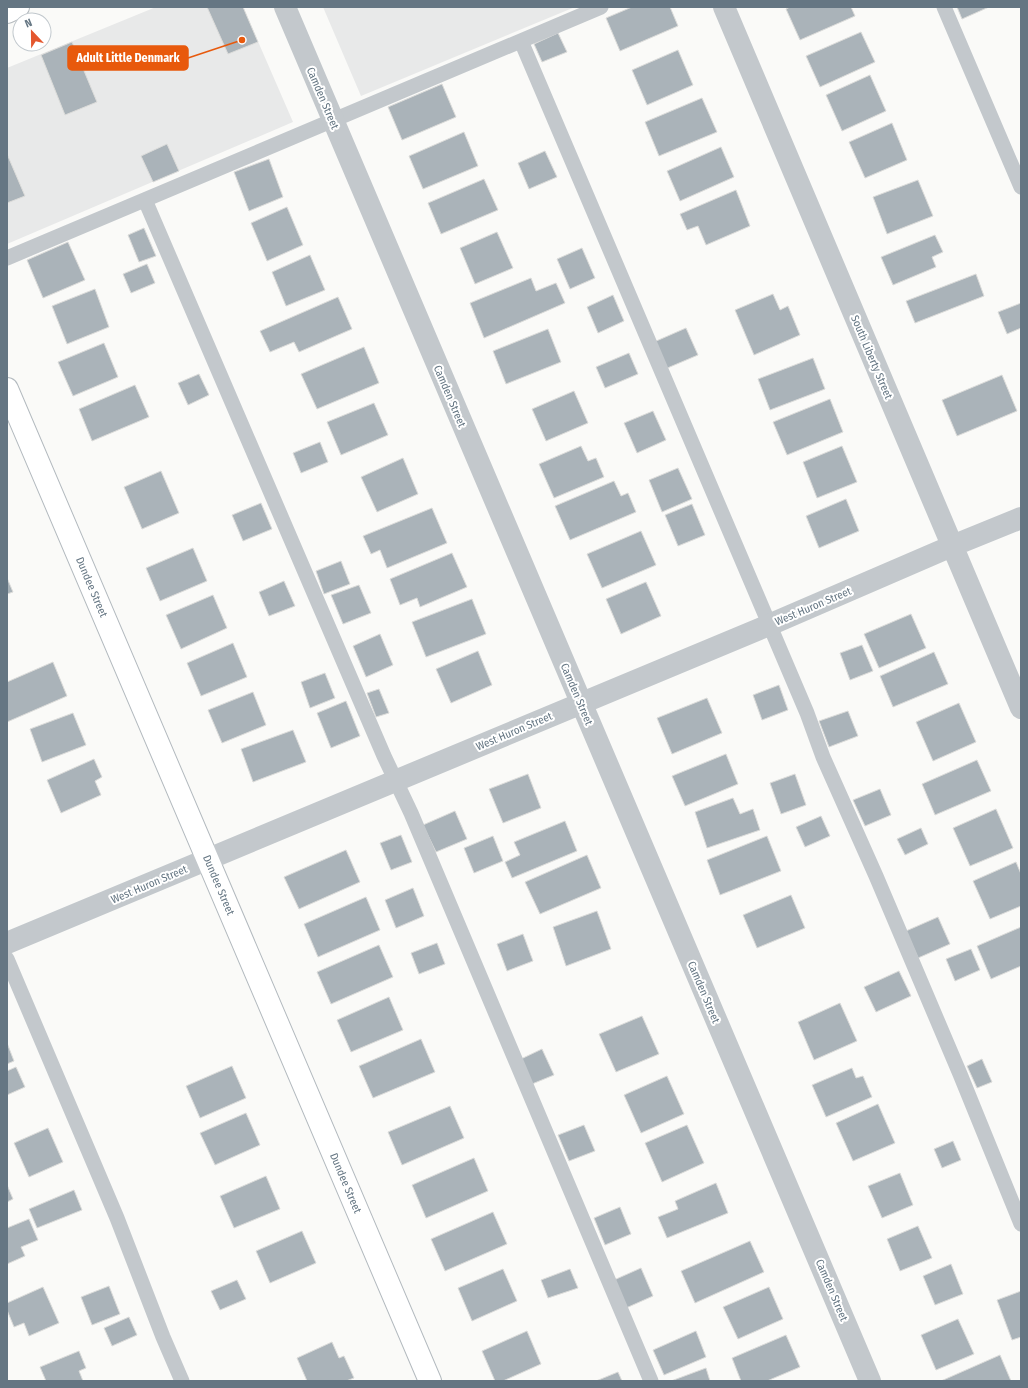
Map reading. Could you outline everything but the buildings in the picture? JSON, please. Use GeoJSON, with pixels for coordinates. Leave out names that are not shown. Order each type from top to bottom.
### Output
{"type":"FeatureCollection","features":[{"type":"Feature","properties":{"kind":"street"},"geometry":{"type":"LineString","coordinates":[[7,12],[18,7]]}},
{"type":"Feature","properties":{"kind":"street","name":"Camden Street"},"geometry":{"type":"LineString","coordinates":[[285,7],[870,1381]]}},
{"type":"Feature","properties":{"kind":"street","name":"South Liberty Street"},"geometry":{"type":"LineString","coordinates":[[724,7],[1021,708]]}},
{"type":"Feature","properties":{"kind":"street","name":"Dundee Street"},"geometry":{"type":"LineString","coordinates":[[7,389],[430,1381]]}},
{"type":"Feature","properties":{"kind":"street","name":"West Huron Street"},"geometry":{"type":"LineString","coordinates":[[7,943],[769,625],[1021,518]]}},
{"type":"Feature","properties":{"kind":"lane"},"geometry":{"type":"LineString","coordinates":[[7,258],[601,7]]}},
{"type":"Feature","properties":{"kind":"lane"},"geometry":{"type":"LineString","coordinates":[[944,7],[1021,187]]}},
{"type":"Feature","properties":{"kind":"lane"},"geometry":{"type":"LineString","coordinates":[[521,41],[807,714],[823,757],[876,876],[960,1074],[1021,1224]]}},
{"type":"Feature","properties":{"kind":"lane"},"geometry":{"type":"LineString","coordinates":[[144,200],[384,756],[411,812],[651,1381]]}},
{"type":"Feature","properties":{"kind":"lane"},"geometry":{"type":"LineString","coordinates":[[7,959],[117,1218],[163,1337],[182,1381]]}},
{"type":"Feature","properties":{"kind":"shaded area"},"geometry":{"type":"Polygon","coordinates":[[[156,7],[243,7],[293,122],[7,244],[7,68],[46,52],[52,52],[52,50],[156,7]]]}},
{"type":"Feature","properties":{"kind":"shaded area"},"geometry":{"type":"Polygon","coordinates":[[[323,7],[575,7],[361,96],[323,7]]]}},
{"type":"Feature","properties":{"kind":"place","name":"Adult Little Denmark"},"geometry":{"type":"Point","coordinates":[242,40]}}]}
